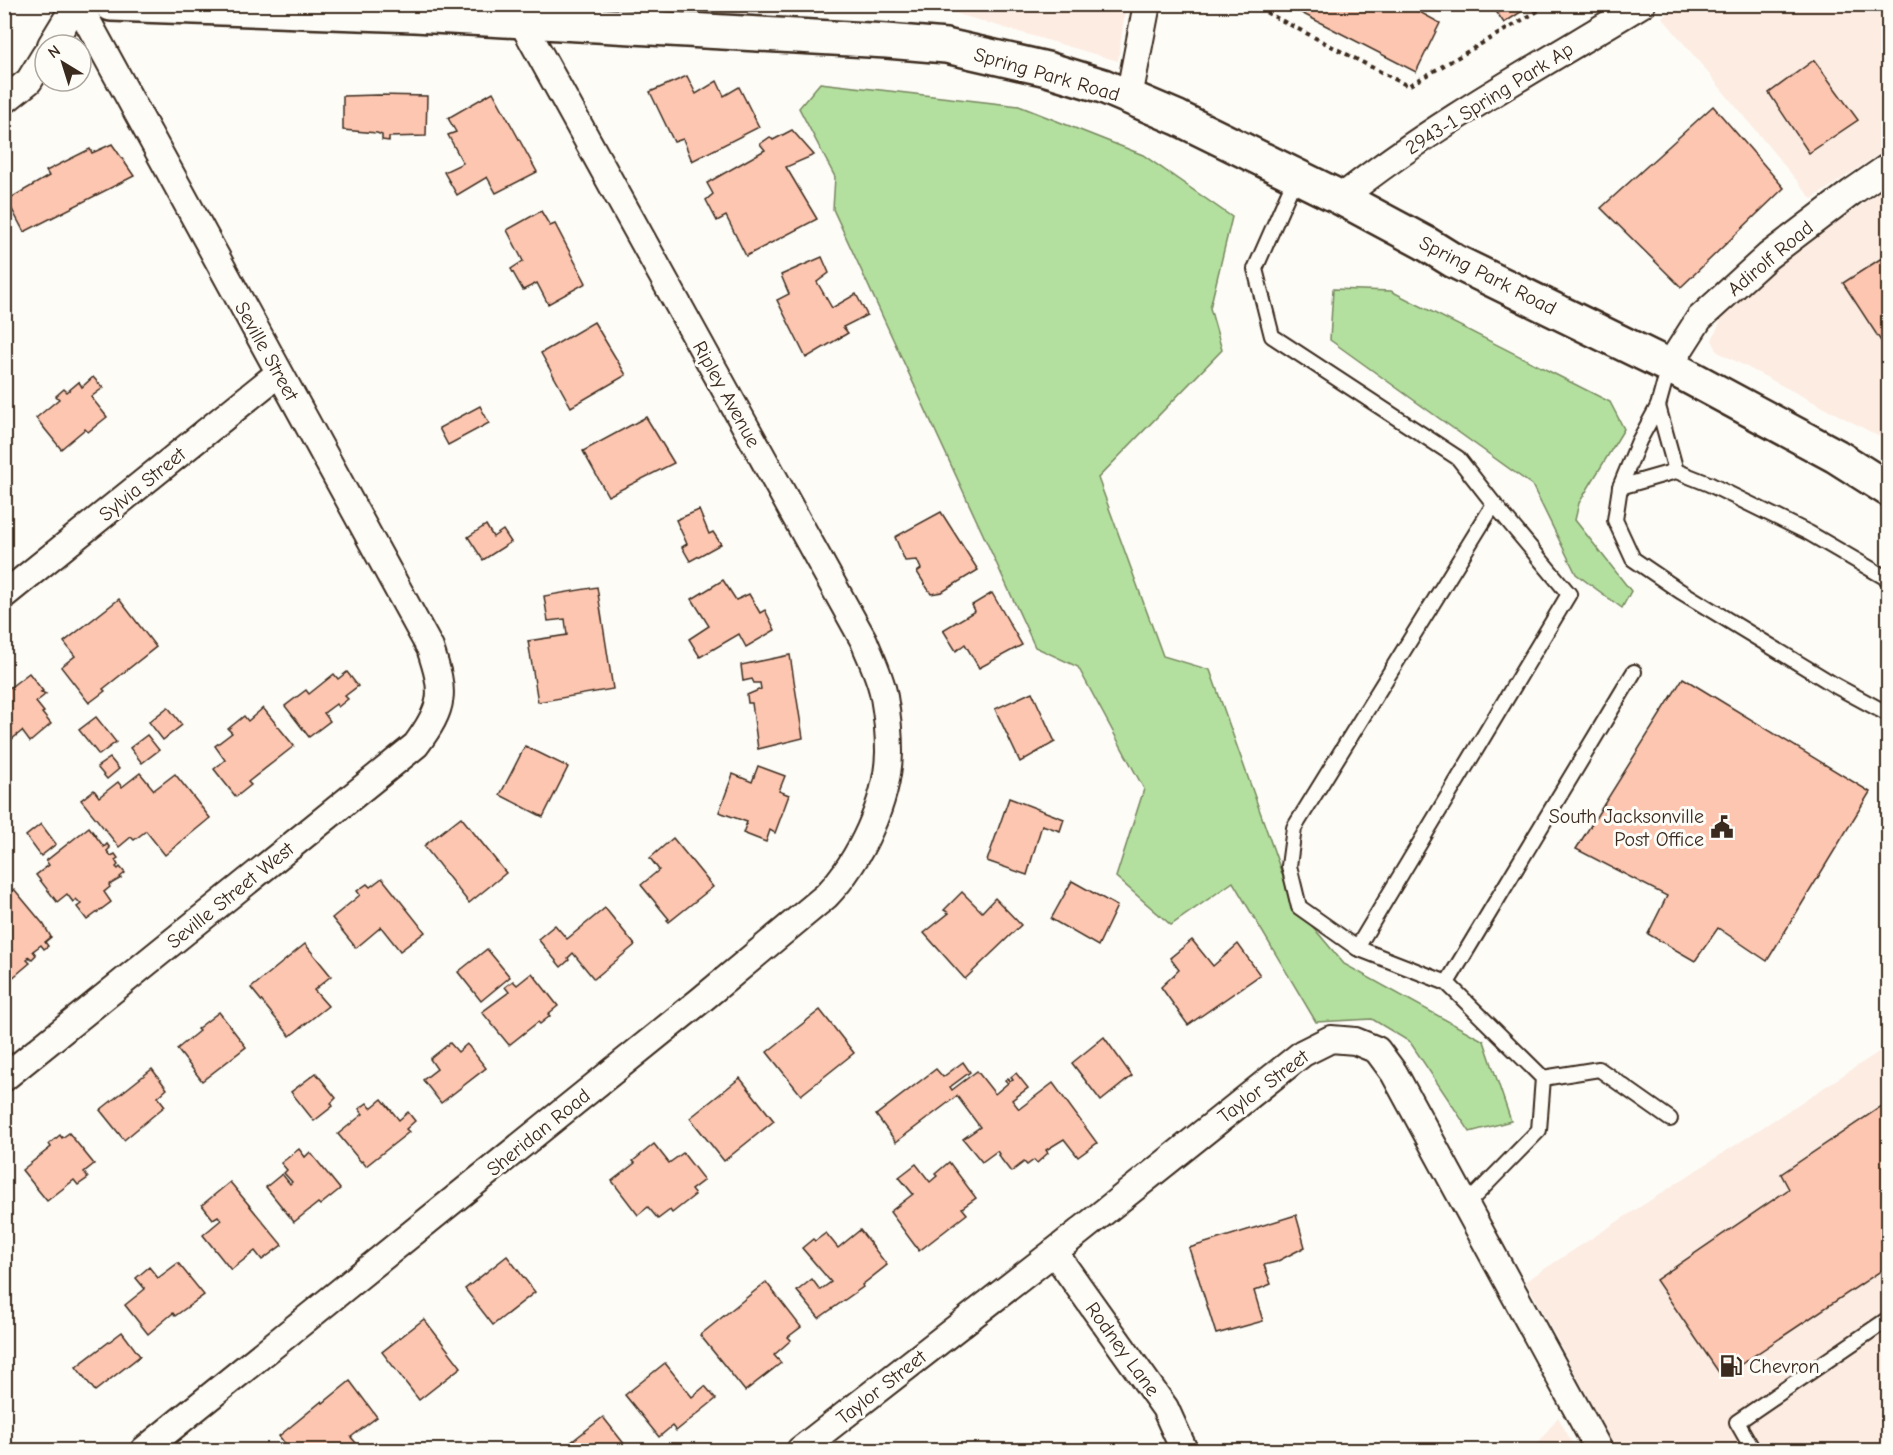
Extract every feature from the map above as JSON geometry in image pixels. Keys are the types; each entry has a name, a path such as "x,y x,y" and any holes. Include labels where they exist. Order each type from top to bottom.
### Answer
{"main road":[{"name":"Spring Park Road","path":"111,4 412,10 522,22 737,31 946,46 1047,69 1129,96 1341,198 1454,261 1669,366 1836,456 1888,489"}],"street":[{"path":"59,33 77,4"},
{"name":"Seville Street","path":"77,4 430,648 439,674 441,702"},
{"path":"1129,96 1147,4"},
{"name":"2943-1 Spring Park Ap","path":"1341,198 1428,135 1642,4"},
{"name":"Ripley Avenue","path":"522,22 864,641 884,695 889,751 886,779"},
{"path":"4,101 29,81 33,74"},
{"name":"Adirolf Road","path":"1669,366 1699,319 1759,264 1842,199 1888,167"},
{"name":"Sylvia Street","path":"4,595 279,373"},
{"name":"Seville Street West","path":"4,1078 416,745 431,724 441,702"},
{"name":"Sheridan Road","path":"144,1450 701,1000 826,896 840,881 867,838 886,779"},
{"name":"Taylor Street","path":"800,1450 1303,1053 1331,1040 1355,1041 1377,1050 1394,1073 1599,1450"},
{"name":"Rodney Lane","path":"1053,1252 1165,1408 1184,1450"}],"lane":[{"path":"1296,176 1255,269 1272,336 1458,458 1569,594 1357,948"},
{"path":"1669,366 1658,406 1639,441 1620,487 1615,520 1633,559 1836,686 1888,714"},
{"path":"1658,406 1676,471"},
{"path":"1620,487 1676,471 1709,484 1809,533 1888,579"},
{"path":"1466,1204 1539,1130 1543,1078 1447,983 1357,948 1299,907 1289,866 1294,828 1494,504"},
{"path":"1447,983 1634,672"},
{"path":"1543,1078 1599,1069 1670,1119"},
{"path":"1752,1450 1737,1422 1888,1319"}],"path":[{"path":"1250,4 1408,86 1550,4"}],"shaded area":[{"path":"927,5 1126,5 1118,61"},
{"path":"1682,5 1888,5 1888,148 1812,199 1662,17"},
{"path":"1888,185 1888,441 1718,352 1712,340 1723,316 1765,276"},
{"path":"1888,1046 1888,1448 1885,1450 1616,1450 1526,1281"},
{"path":"1558,1417 1576,1450 1533,1450"}],"green space":[{"path":"820,83 1019,106 1143,155 1232,217 1210,308 1222,350 1098,478 1163,656 1210,670 1292,902 1344,964 1484,1041 1511,1121 1470,1132 1410,1042 1372,1019 1316,1022 1233,882 1171,925 1116,877 1144,789 1078,667 1035,647 833,209 835,177 799,108"},
{"path":"1333,289 1391,291 1610,402 1624,429 1579,503 1575,520 1631,591 1622,608 1576,574 1532,485 1330,340"}],"building":[{"path":"1284,4 1405,4 1440,23 1416,72"},
{"path":"1491,4 1533,4 1504,23"},
{"path":"1814,60 1858,120 1809,153 1769,93"},
{"path":"687,76 696,94 717,81 724,96 739,87 759,127 692,161 683,139 674,142 650,92"},
{"path":"493,92 537,172 496,193 487,177 457,195 444,172 463,163 448,135 456,132 448,118"},
{"path":"343,96 427,96 426,136 389,137 389,141 382,140 382,135 377,133 343,130"},
{"path":"1713,106 1784,188 1681,287 1601,208"},
{"path":"792,130 814,155 786,167 817,219 746,256 726,216 717,221 706,200 713,194 707,183 765,150 760,144 770,137 773,140"},
{"path":"112,144 134,176 24,232 7,200 49,176 46,171 90,149 92,153"},
{"path":"541,211 550,226 555,224 586,283 548,304 537,283 523,290 511,269 523,261 507,230"},
{"path":"1888,254 1888,352 1843,283"},
{"path":"822,257 829,273 817,282 832,308 856,294 867,315 843,327 848,333 806,358 777,300 789,294 781,275"},
{"path":"594,322 626,375 571,407 541,353"},
{"path":"93,377 103,388 91,397 107,417 88,432 85,429 61,449 36,418 59,399 56,396 64,389 67,392 79,382 82,387"},
{"path":"480,406 489,423 448,445 439,428"},
{"path":"646,417 674,463 608,496 583,451"},
{"path":"699,510 709,534 713,532 721,544 690,561 682,547 687,544 676,520"},
{"path":"941,512 978,570 942,592 931,594 917,572 921,569 917,560 905,561 895,537"},
{"path":"486,525 493,537 503,530 511,542 483,560 468,537"},
{"path":"723,580 736,600 749,594 760,613 765,610 775,630 746,647 739,634 700,657 689,639 709,626 692,599"},
{"path":"597,587 613,689 538,702 528,641 567,635 565,619 548,621 544,596"},
{"path":"992,593 1022,645 979,668 965,644 956,651 943,630 975,611 972,605"},
{"path":"119,599 156,647 89,703 61,667 75,656 64,642"},
{"path":"790,655 803,738 758,749 752,703 748,703 747,695 761,689 760,683 754,683 752,679 743,681 741,665"},
{"path":"347,672 358,686 345,696 348,699 338,707 336,704 324,713 330,721 309,737 285,706 306,690 309,694 334,674 338,679"},
{"path":"29,673 43,691 41,692 46,694 36,702 51,724 30,742 22,731 6,744 4,692"},
{"path":"1683,678 1870,792 1767,961 1718,928 1695,961 1648,934 1667,896 1576,849"},
{"path":"1032,692 1055,742 1020,762 995,709"},
{"path":"168,707 182,725 163,740 149,722"},
{"path":"263,708 294,746 248,782 251,785 236,797 214,769 225,760 215,746 232,733 228,729 244,716 248,721"},
{"path":"96,717 116,742 99,755 79,730"},
{"path":"147,735 159,750 142,763 130,748"},
{"path":"525,746 568,767 543,817 500,795"},
{"path":"110,758 119,769 107,779 97,767"},
{"path":"758,766 785,776 779,791 789,795 775,833 770,830 766,842 743,833 747,822 719,812 733,774 752,782"},
{"path":"140,773 154,790 175,774 210,818 165,855 146,831 134,840 131,837 119,847 81,800 94,790 99,797 118,782 122,787"},
{"path":"1009,798 1064,819 1060,831 1042,825 1027,875 987,861"},
{"path":"461,817 506,873 469,903 424,846"},
{"path":"41,824 56,844 41,856 26,836"},
{"path":"89,827 104,847 107,844 110,848 107,851 111,856 115,854 118,858 115,860 118,865 116,867 118,869 120,867 125,873 109,885 110,887 104,892 111,902 87,920 77,907 81,904 76,899 73,902 67,894 57,902 36,875 49,865 46,861"},
{"path":"673,838 713,887 669,922 667,920 669,919 641,885 659,870 650,858"},
{"path":"382,878 425,932 400,951 381,927 356,948 332,918 360,895 357,891 367,884 370,887"},
{"path":"1072,881 1117,906 1098,946 1051,919"},
{"path":"14,889 51,937 45,942 48,946 44,949 41,945 33,951 36,955 32,959 28,956 27,960 30,963 4,985 4,897"},
{"path":"962,892 982,912 995,898 1021,925 965,979 924,933 949,913 944,910"},
{"path":"605,908 635,945 594,979 573,953 561,967 538,939 555,925 567,939"},
{"path":"1192,940 1213,966 1238,944 1260,975 1188,1025 1161,987 1179,970 1170,958"},
{"path":"305,944 331,976 314,990 328,1006 290,1036 251,988"},
{"path":"487,949 510,977 481,1001 458,972"},
{"path":"532,973 558,1006 540,1024 538,1022 509,1045 482,1012 509,992 505,987 513,981 517,985"},
{"path":"820,1010 854,1053 801,1095 767,1052"},
{"path":"219,1012 246,1047 202,1081 177,1049"},
{"path":"1104,1037 1132,1076 1101,1101 1072,1063"},
{"path":"450,1043 458,1052 467,1044 486,1068 441,1103 423,1080 437,1069 430,1059"},
{"path":"963,1062 970,1072 950,1087 952,1090 977,1071 995,1094 1008,1083 1005,1080 1008,1078 1010,1081 1013,1080 1011,1077 1016,1073 1028,1088 1012,1100 1019,1109 1053,1083 1097,1143 1078,1157 1064,1139 1046,1150 1048,1153 1037,1163 1034,1160 1027,1165 1024,1162 1011,1172 997,1151 982,1162 963,1139 980,1127 957,1096 896,1142 876,1115 936,1069 943,1077"},
{"path":"152,1069 167,1089 158,1097 165,1106 124,1140 100,1110"},
{"path":"316,1073 336,1098 331,1103 333,1106 314,1121 291,1092"},
{"path":"740,1078 774,1121 724,1161 690,1118"},
{"path":"382,1099 399,1120 408,1112 415,1121 406,1129 409,1132 366,1166 338,1134 363,1114 359,1109 367,1103 371,1108"},
{"path":"1888,1102 1888,1266 1722,1377 1656,1280 1789,1189 1781,1174"},
{"path":"69,1133 94,1164 84,1172 88,1178 78,1185 74,1180 47,1201 22,1170 51,1147 49,1144 60,1135 62,1138"},
{"path":"654,1144 669,1163 683,1153 704,1180 691,1190 695,1195 672,1213 670,1210 658,1219 648,1207 638,1215 612,1181"},
{"path":"299,1149 305,1157 310,1152 340,1189 294,1222 266,1187 282,1174 290,1184 292,1182 284,1173 287,1170 281,1163"},
{"path":"949,1162 976,1198 962,1208 967,1214 919,1251 890,1212 913,1194 899,1177 916,1164 930,1182 937,1176 935,1174"},
{"path":"230,1182 282,1245 262,1260 255,1251 231,1270 203,1235 221,1220 218,1216 213,1219 202,1205"},
{"path":"1296,1215 1305,1247 1276,1262 1264,1265 1271,1284 1254,1291 1263,1321 1216,1334 1189,1248"},
{"path":"860,1230 887,1265 862,1285 863,1287 819,1318 797,1291 812,1279 820,1290 831,1282 802,1248 813,1239 815,1241 826,1233 838,1248"},
{"path":"507,1256 535,1292 493,1325 465,1289"},
{"path":"178,1263 204,1295 175,1316 173,1313 148,1334 125,1305 145,1289 136,1278 149,1267 158,1278"},
{"path":"766,1282 801,1327 788,1337 791,1340 774,1355 781,1363 745,1391 700,1335"},
{"path":"424,1319 461,1367 419,1400 382,1352"},
{"path":"122,1332 140,1356 95,1391 76,1367"},
{"path":"665,1363 692,1397 705,1386 716,1399 676,1431 672,1426 659,1437 625,1395"},
{"path":"350,1381 377,1417 351,1437 362,1450 290,1450 279,1436"},
{"path":"603,1417 629,1450 561,1450"}],"place":[{"name":"South Jacksonville Post Office","path":"1722,827"},
{"name":"Chevron","path":"1731,1366"}]}
